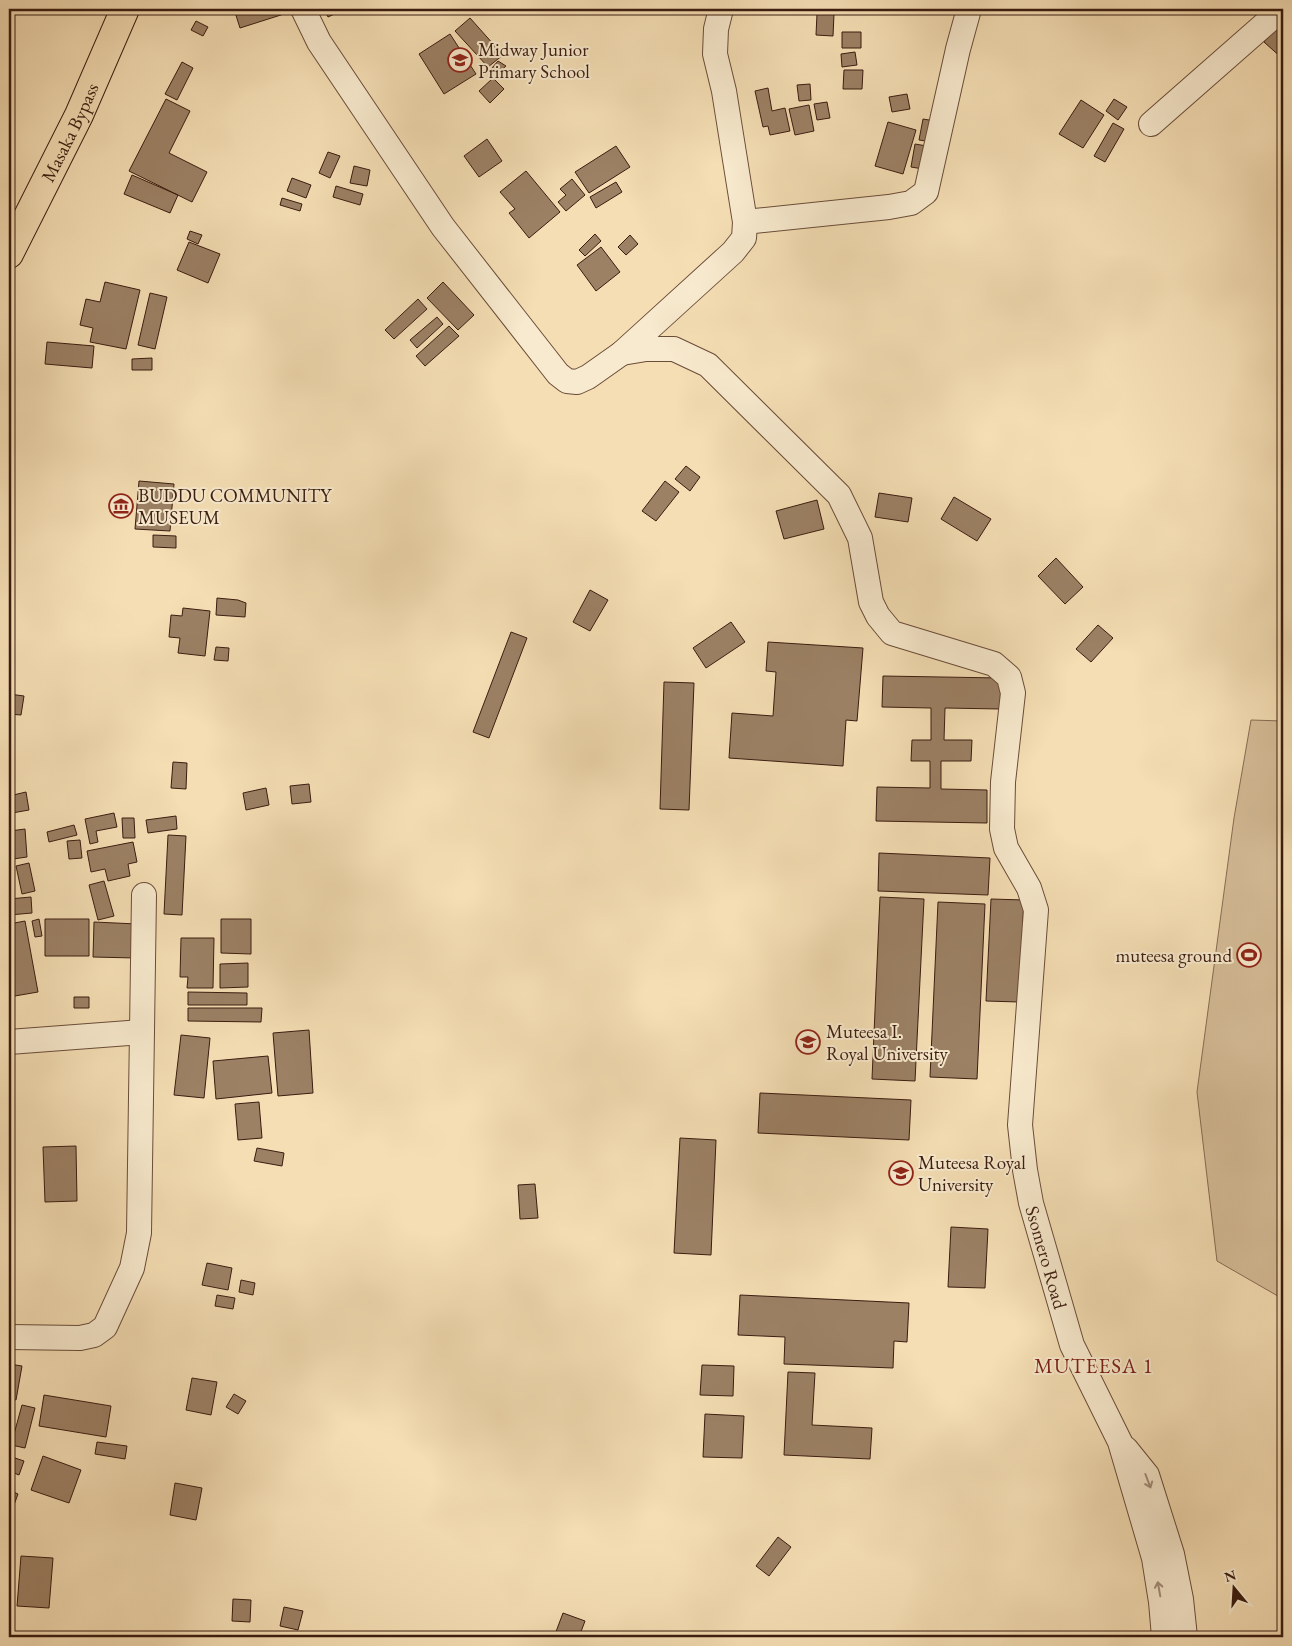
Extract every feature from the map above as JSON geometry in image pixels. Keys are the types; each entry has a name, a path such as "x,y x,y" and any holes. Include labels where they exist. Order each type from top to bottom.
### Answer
{"highway":[{"name":"Masaka Bypass","path":"9,254 79,115 125,9"}],"street":[{"path":"303,9 319,42 443,227 558,374 567,381 577,382 588,377 622,353 733,252 744,238 745,222 724,91 715,54 716,29 721,9"},
{"path":"745,222 889,207 911,203 926,192 969,9"},
{"path":"1151,124 1282,9"},
{"name":"Ssomero Road","path":"622,353 646,349 674,349 708,365 839,494 860,538 871,602 878,616 892,633 994,664 1009,677 1014,694 1003,782 1002,829 1006,848 1029,888 1036,910 1020,1125 1025,1170 1031,1203 1072,1345 1120,1442 1154,1558 1162,1602 1164,1637"},
{"path":"9,1337 80,1338 94,1335 105,1327 132,1268 139,1233 144,895"},
{"path":"9,1042 142,1032"},
{"name":"Ssomero Road","path":"1120,1442 1147,1475 1172,1554 1181,1599 1185,1637"}],"shaded area":[{"name":"muteesa ground","path":"1251,720 1283,721 1283,1299 1217,1261 1197,1092 1234,818"}],"building":[{"path":"234,9 282,9 284,14 240,28"},
{"path":"324,9 345,9 328,17"},
{"path":"817,14 834,14 833,36 816,35"},
{"path":"470,18 503,55 488,67 455,31"},
{"path":"1283,20 1283,59 1264,42"},
{"path":"196,21 208,27 203,36 191,30"},
{"path":"842,32 861,32 861,48 842,48"},
{"path":"450,34 476,74 444,94 419,54"},
{"path":"855,52 857,65 842,67 841,54"},
{"path":"498,61 506,66 497,74 492,68"},
{"path":"182,62 193,68 177,100 165,94"},
{"path":"844,70 863,70 862,89 843,89"},
{"path":"493,78 504,89 490,103 479,91"},
{"path":"810,84 811,100 799,101 797,85"},
{"path":"768,88 772,111 785,108 790,131 770,135 768,126 763,127 755,91"},
{"path":"907,94 910,109 892,112 889,97"},
{"path":"166,99 190,111 169,153 207,172 192,202 129,171"},
{"path":"1114,99 1127,107 1118,120 1106,111"},
{"path":"1081,100 1104,115 1083,148 1059,134"},
{"path":"827,102 830,118 817,120 814,104"},
{"path":"809,105 814,131 795,135 789,109"},
{"path":"923,119 935,121 932,142 919,140"},
{"path":"888,122 916,130 903,174 875,166"},
{"path":"1113,123 1124,129 1105,162 1094,156"},
{"path":"487,139 502,161 479,177 464,156"},
{"path":"915,144 927,146 923,169 911,167"},
{"path":"616,146 630,167 589,193 575,172"},
{"path":"328,152 340,156 330,178 319,173"},
{"path":"354,166 370,170 367,186 350,183"},
{"path":"526,171 560,212 529,238 509,213 515,209 500,192"},
{"path":"132,175 178,195 170,213 124,194"},
{"path":"292,178 311,185 306,198 287,191"},
{"path":"572,179 585,195 566,211 558,202 566,195 560,189"},
{"path":"616,182 622,192 596,208 590,197"},
{"path":"336,186 363,194 360,205 333,197"},
{"path":"282,198 302,204 300,211 280,205"},
{"path":"190,231 202,235 198,244 187,239"},
{"path":"595,234 601,241 585,256 579,250"},
{"path":"630,235 638,244 626,255 618,247"},
{"path":"189,242 220,254 208,283 177,270"},
{"path":"601,247 620,272 596,291 577,265"},
{"path":"105,282 140,290 126,349 90,342 93,328 80,325 86,299 100,302"},
{"path":"443,282 474,315 458,330 427,298"},
{"path":"150,293 167,297 155,349 138,345"},
{"path":"418,299 427,309 394,339 385,330"},
{"path":"437,317 443,324 417,348 410,340"},
{"path":"449,326 459,336 425,366 416,356"},
{"path":"47,342 94,346 92,368 45,364"},
{"path":"152,358 152,370 132,370 132,359"},
{"path":"686,466 700,477 690,491 675,479"},
{"path":"139,481 174,484 170,531 135,529"},
{"path":"665,481 679,492 656,521 642,511"},
{"path":"879,493 912,498 908,522 875,517"},
{"path":"954,497 991,519 977,541 941,519"},
{"path":"817,500 824,529 784,539 776,511"},
{"path":"153,535 176,536 176,548 153,547"},
{"path":"1056,558 1083,587 1065,604 1038,576"},
{"path":"590,590 608,600 590,631 573,622"},
{"path":"217,598 238,600 246,603 245,617 216,615"},
{"path":"183,608 210,611 205,656 178,653 180,638 169,637 171,615 182,616"},
{"path":"731,622 745,642 706,668 693,648"},
{"path":"1098,625 1113,638 1091,662 1076,649"},
{"path":"511,632 527,638 489,738 473,732"},
{"path":"768,642 863,648 857,721 846,720 843,766 729,758 732,713 773,716 776,672 766,671"},
{"path":"216,647 229,648 228,661 214,660"},
{"path":"883,676 1001,678 1000,709 945,708 944,740 972,740 971,761 941,761 941,789 987,790 987,823 876,821 877,787 930,788 930,761 911,761 912,740 931,740 931,708 882,707"},
{"path":"664,682 694,683 689,810 660,809"},
{"path":"9,694 24,696 21,715 9,714"},
{"path":"173,762 187,763 186,789 171,788"},
{"path":"309,784 311,802 292,804 290,786"},
{"path":"266,788 269,805 246,810 243,793"},
{"path":"26,792 29,810 12,813 9,796"},
{"path":"114,813 117,827 96,831 98,842 90,844 85,819"},
{"path":"176,816 177,829 148,833 146,820"},
{"path":"122,818 134,818 135,838 123,838"},
{"path":"74,825 77,835 49,842 47,832"},
{"path":"25,829 27,857 13,859 10,831"},
{"path":"168,835 186,836 182,915 164,914"},
{"path":"80,840 82,858 69,859 67,841"},
{"path":"133,842 137,862 128,864 130,876 108,881 105,869 91,872 87,851"},
{"path":"879,853 990,858 988,895 878,891"},
{"path":"29,863 35,891 22,894 16,866"},
{"path":"104,881 114,916 98,920 89,885"},
{"path":"31,897 32,913 9,915 9,899"},
{"path":"880,897 924,899 915,1081 872,1079"},
{"path":"991,899 1024,900 1019,1002 986,1001"},
{"path":"938,902 985,904 977,1079 930,1077"},
{"path":"39,919 42,936 35,937 32,921"},
{"path":"45,919 89,919 89,956 45,956"},
{"path":"221,919 251,919 251,954 221,953"},
{"path":"25,921 38,992 9,997 9,924"},
{"path":"94,922 137,924 135,958 93,957"},
{"path":"181,938 214,938 213,988 187,988 188,977 180,977"},
{"path":"248,963 248,987 220,988 220,964"},
{"path":"188,992 247,993 247,1005 188,1005"},
{"path":"74,997 89,997 89,1008 74,1008"},
{"path":"188,1008 262,1008 261,1022 188,1021"},
{"path":"309,1030 313,1093 278,1096 273,1033"},
{"path":"181,1035 210,1038 204,1098 174,1095"},
{"path":"268,1056 272,1093 216,1099 213,1061"},
{"path":"760,1093 911,1100 909,1140 758,1133"},
{"path":"259,1102 262,1138 238,1140 235,1104"},
{"path":"680,1138 716,1140 711,1255 674,1253"},
{"path":"76,1146 77,1201 45,1202 43,1147"},
{"path":"257,1148 284,1153 282,1166 254,1161"},
{"path":"535,1184 538,1218 520,1219 518,1185"},
{"path":"951,1227 988,1229 985,1288 948,1287"},
{"path":"207,1263 232,1268 228,1290 202,1285"},
{"path":"241,1280 255,1283 253,1295 239,1292"},
{"path":"217,1295 235,1298 233,1309 215,1306"},
{"path":"740,1295 909,1303 907,1342 894,1341 893,1368 784,1364 785,1337 738,1335"},
{"path":"9,1364 22,1366 16,1400 9,1398"},
{"path":"702,1365 734,1366 733,1396 700,1395"},
{"path":"788,1372 815,1373 812,1425 872,1428 870,1459 784,1455"},
{"path":"192,1378 217,1382 211,1415 186,1410"},
{"path":"234,1394 246,1401 238,1414 226,1407"},
{"path":"44,1395 111,1406 106,1437 39,1426"},
{"path":"22,1405 35,1408 25,1448 11,1445"},
{"path":"705,1414 744,1416 742,1458 703,1457"},
{"path":"97,1442 127,1446 125,1459 95,1454"},
{"path":"9,1456 24,1461 19,1475 9,1471"},
{"path":"43,1456 81,1470 69,1503 31,1490"},
{"path":"175,1483 202,1488 196,1520 170,1515"},
{"path":"9,1490 18,1494 11,1513 9,1512"},
{"path":"778,1537 791,1547 769,1576 756,1566"},
{"path":"21,1556 53,1558 49,1608 17,1606"},
{"path":"233,1599 251,1600 250,1622 232,1621"},
{"path":"284,1607 303,1611 298,1630 280,1626"},
{"path":"563,1613 585,1621 579,1637 554,1637"}],"place":[{"name":"Midway Junior Primary School","path":"460,60"},
{"name":"BUDDU COMMUNITY MUSEUM","path":"121,506"},
{"name":"muteesa ground","path":"1249,955"},
{"name":"Muteesa I. Royal University","path":"808,1042"},
{"name":"Muteesa Royal University","path":"901,1173"}],"district":[{"name":"MUTEESA 1","path":"1094,1365"}]}
